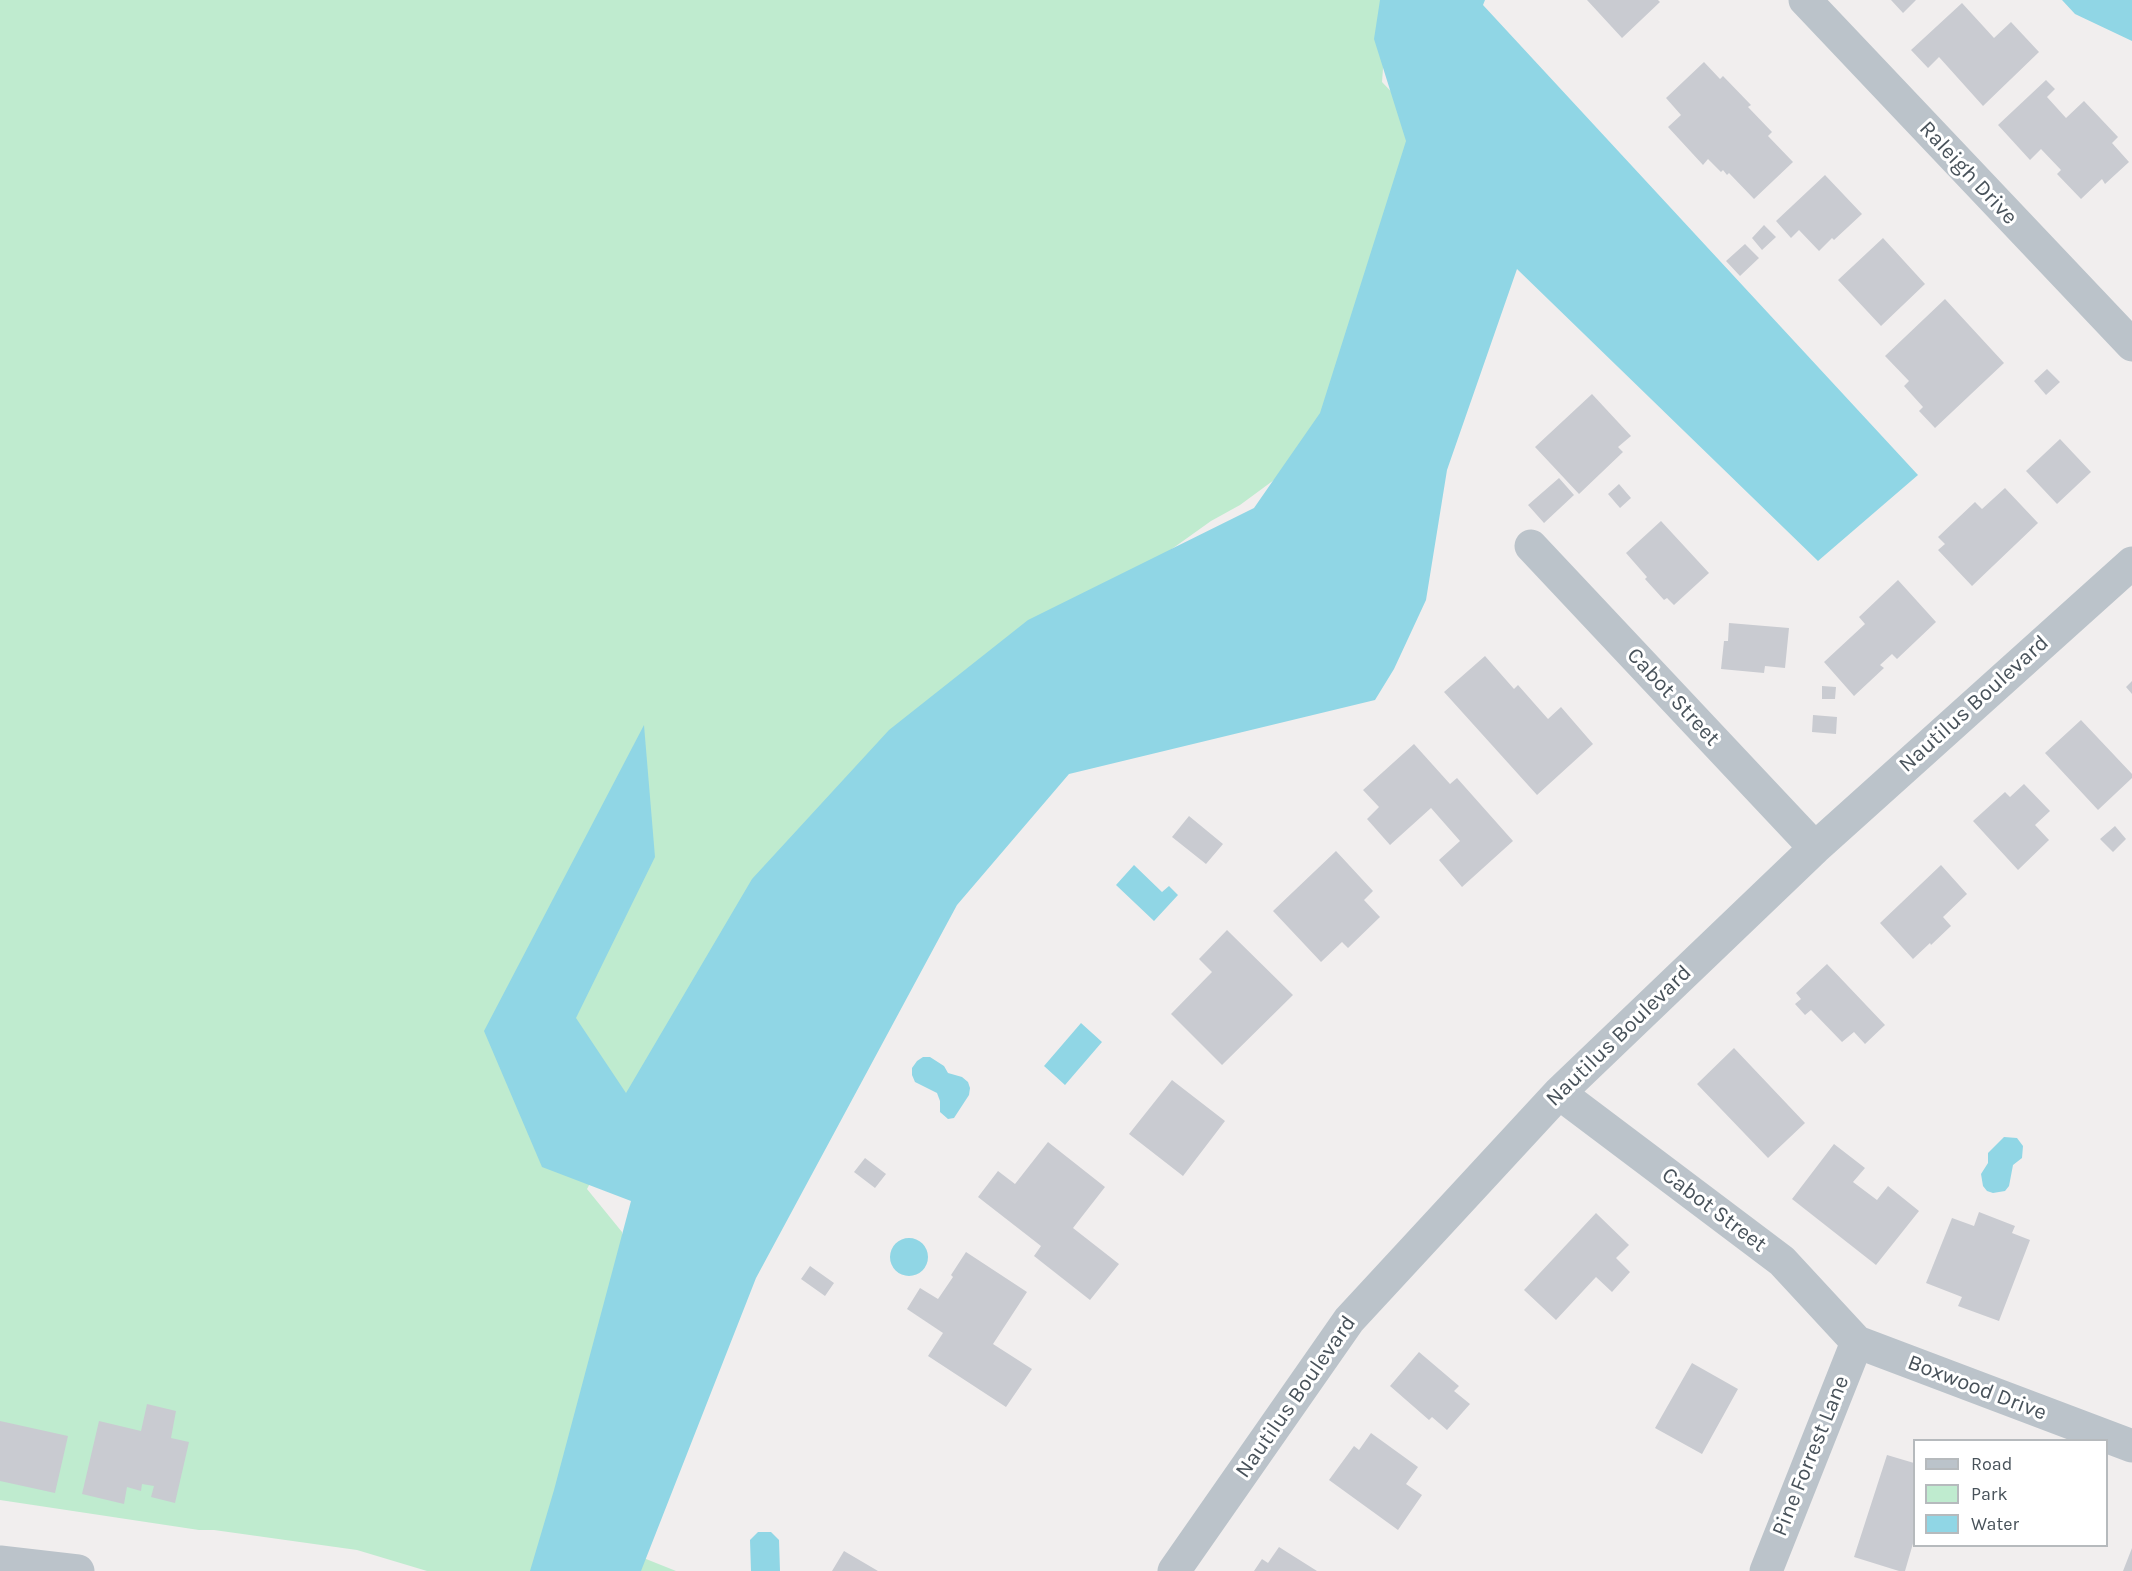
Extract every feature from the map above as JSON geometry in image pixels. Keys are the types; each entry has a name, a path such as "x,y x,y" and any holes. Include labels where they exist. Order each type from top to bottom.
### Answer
{"street":[{"name":"Raleigh Drive","path":"1805,0 2132,345"},
{"name":"Cabot Street","path":"1531,546 1815,848"},
{"name":"Nautilus Boulevard","path":"1174,1571 1349,1320 1559,1093 1815,848 2132,563"},
{"name":"Cabot Street","path":"1559,1093 1782,1261 1857,1342"},
{"name":"Boxwood Drive","path":"1857,1342 2132,1446"},
{"name":"Pine Forrest Lane","path":"1766,1571 1857,1342"},
{"path":"0,1562 78,1571"}],"green space":[{"path":"0,0 1391,0 1387,15 1382,82 1404,105 1410,136 1327,441 1240,505 1211,521 1169,551 623,1120 587,1189 622,1232 622,1244 586,1535 676,1571 427,1571 357,1550 214,1530 199,1530 0,1500"}],"water":[{"path":"1380,0 1485,0 1483,5 1918,475 1818,561 1517,269 1447,470 1426,600 1394,669 1375,700 1069,774 957,905 756,1278 641,1571 530,1571 554,1490 631,1201 542,1167 484,1031 644,725 655,857 576,1018 626,1093 752,879 889,730 1028,620 1254,508 1320,413 1406,141 1374,39"},
{"path":"2062,0 2132,0 2132,41 2075,14"},
{"path":"1134,865 1162,892 1169,886 1178,895 1154,921 1116,885"},
{"path":"1081,1023 1102,1042 1065,1085 1044,1066"},
{"path":"923,1057 930,1057 944,1066 948,1073 962,1077 968,1082 969,1095 954,1118 948,1119 940,1112 937,1093 915,1082 912,1068"},
{"path":"2004,1137 2017,1138 2023,1146 2022,1158 2013,1165 2009,1186 2005,1191 1993,1193 1987,1191 1983,1186 1981,1174 1988,1163 1988,1153"},
{"path":"909,1238 923,1243 928,1257 923,1271 909,1276 895,1271 890,1257 895,1243"},
{"path":"758,1532 771,1532 779,1540 780,1571 751,1571 750,1540"}],"building":[{"path":"1587,0 1658,0 1660,2 1622,38"},
{"path":"1891,0 1916,0 1903,13"},
{"path":"1962,3 1994,38 2011,22 2039,52 1983,106 1939,57 1928,68 1911,50"},
{"path":"1704,62 1720,79 1723,76 1751,105 1748,107 1772,132 1768,136 1793,162 1754,199 1729,173 1727,175 1723,170 1721,172 1708,159 1703,165 1668,127 1681,115 1666,98"},
{"path":"2046,80 2055,89 2047,97 2066,118 2084,101 2118,137 2112,143 2129,162 2105,184 2102,179 2081,199 2057,174 2061,170 2041,149 2030,160 1998,125"},
{"path":"1825,175 1862,214 1819,251 1799,230 1791,238 1776,221"},
{"path":"1764,225 1776,237 1762,250 1752,238"},
{"path":"1883,238 1925,284 1881,326 1838,280"},
{"path":"1745,244 1759,258 1740,276 1726,261"},
{"path":"1945,299 2004,363 1935,428 1919,411 1923,407 1904,386 1909,381 1885,356"},
{"path":"2047,369 2060,382 2046,395 2034,381"},
{"path":"1592,394 1631,436 1618,447 1623,452 1579,494 1535,447"},
{"path":"2060,439 2091,472 2057,504 2026,471"},
{"path":"1559,478 1574,495 1544,523 1528,505"},
{"path":"1619,484 1631,498 1620,508 1608,494"},
{"path":"2005,488 2038,523 1972,586 1938,550 1945,544 1938,537 1975,502 1982,509"},
{"path":"1661,521 1709,573 1674,605 1667,598 1664,600 1626,553"},
{"path":"1898,580 1936,622 1897,659 1892,654 1880,665 1884,668 1854,696 1824,662 1865,624 1859,617"},
{"path":"1729,623 1789,628 1785,668 1765,666 1764,673 1721,669 1724,641 1728,641"},
{"path":"1485,656 1514,689 1518,685 1548,719 1561,707 1593,744 1537,795 1444,692"},
{"path":"2132,681 2132,694 2126,687"},
{"path":"1822,686 1836,687 1835,699 1822,699"},
{"path":"1813,715 1837,717 1836,734 1812,732"},
{"path":"2081,720 2132,774 2132,778 2098,810 2045,753"},
{"path":"1414,744 1450,784 1457,778 1513,841 1462,887 1439,860 1460,841 1431,808 1390,845 1367,819 1379,807 1363,790"},
{"path":"2024,784 2050,811 2035,825 2049,840 2018,870 1973,821 2005,792 2010,797"},
{"path":"1189,816 1223,844 1206,864 1172,837"},
{"path":"2115,826 2126,839 2113,852 2100,839"},
{"path":"1336,851 1373,891 1364,900 1380,917 1348,948 1342,942 1321,962 1273,911"},
{"path":"1941,865 1967,894 1943,917 1951,926 1913,959 1880,923"},
{"path":"1227,930 1293,995 1222,1065 1171,1014 1212,972 1199,959"},
{"path":"1827,964 1885,1025 1865,1044 1854,1032 1842,1042 1811,1010 1805,1015 1795,1004 1801,999 1796,993"},
{"path":"1734,1048 1805,1123 1768,1158 1697,1084"},
{"path":"1172,1080 1225,1121 1183,1176 1129,1134"},
{"path":"1048,1142 1105,1187 1073,1228 1119,1264 1090,1300 1034,1256 1041,1246 978,1197 998,1171 1015,1184"},
{"path":"1834,1144 1865,1168 1853,1182 1877,1200 1888,1186 1919,1211 1876,1265 1792,1199"},
{"path":"865,1158 886,1174 875,1188 854,1172"},
{"path":"1979,1212 2015,1226 2012,1233 2030,1240 1999,1321 1958,1306 1962,1297 1926,1283 1952,1218 1974,1226"},
{"path":"1596,1213 1629,1245 1616,1258 1630,1272 1612,1292 1596,1277 1556,1320 1524,1290"},
{"path":"966,1252 1027,1292 993,1344 1032,1369 1006,1407 928,1356 943,1333 907,1309 920,1288 938,1299"},
{"path":"810,1266 834,1283 825,1296 801,1279"},
{"path":"1419,1352 1459,1386 1454,1391 1470,1404 1447,1430 1432,1417 1429,1420 1390,1386"},
{"path":"1692,1363 1738,1389 1702,1454 1655,1428"},
{"path":"147,1404 176,1411 171,1438 189,1442 175,1503 151,1497 154,1486 142,1484 141,1491 127,1487 124,1504 82,1494 99,1421 141,1431"},
{"path":"0,1421 68,1436 55,1493 0,1481"},
{"path":"1371,1433 1418,1467 1406,1484 1422,1495 1398,1530 1329,1480 1354,1446 1359,1450"},
{"path":"1887,1455 1913,1463 1913,1543 1905,1571 1854,1557"},
{"path":"1279,1547 1317,1571 1254,1571 1262,1559 1268,1563"},
{"path":"2132,1548 2132,1571 2123,1571"},
{"path":"844,1551 878,1571 832,1571"}]}
